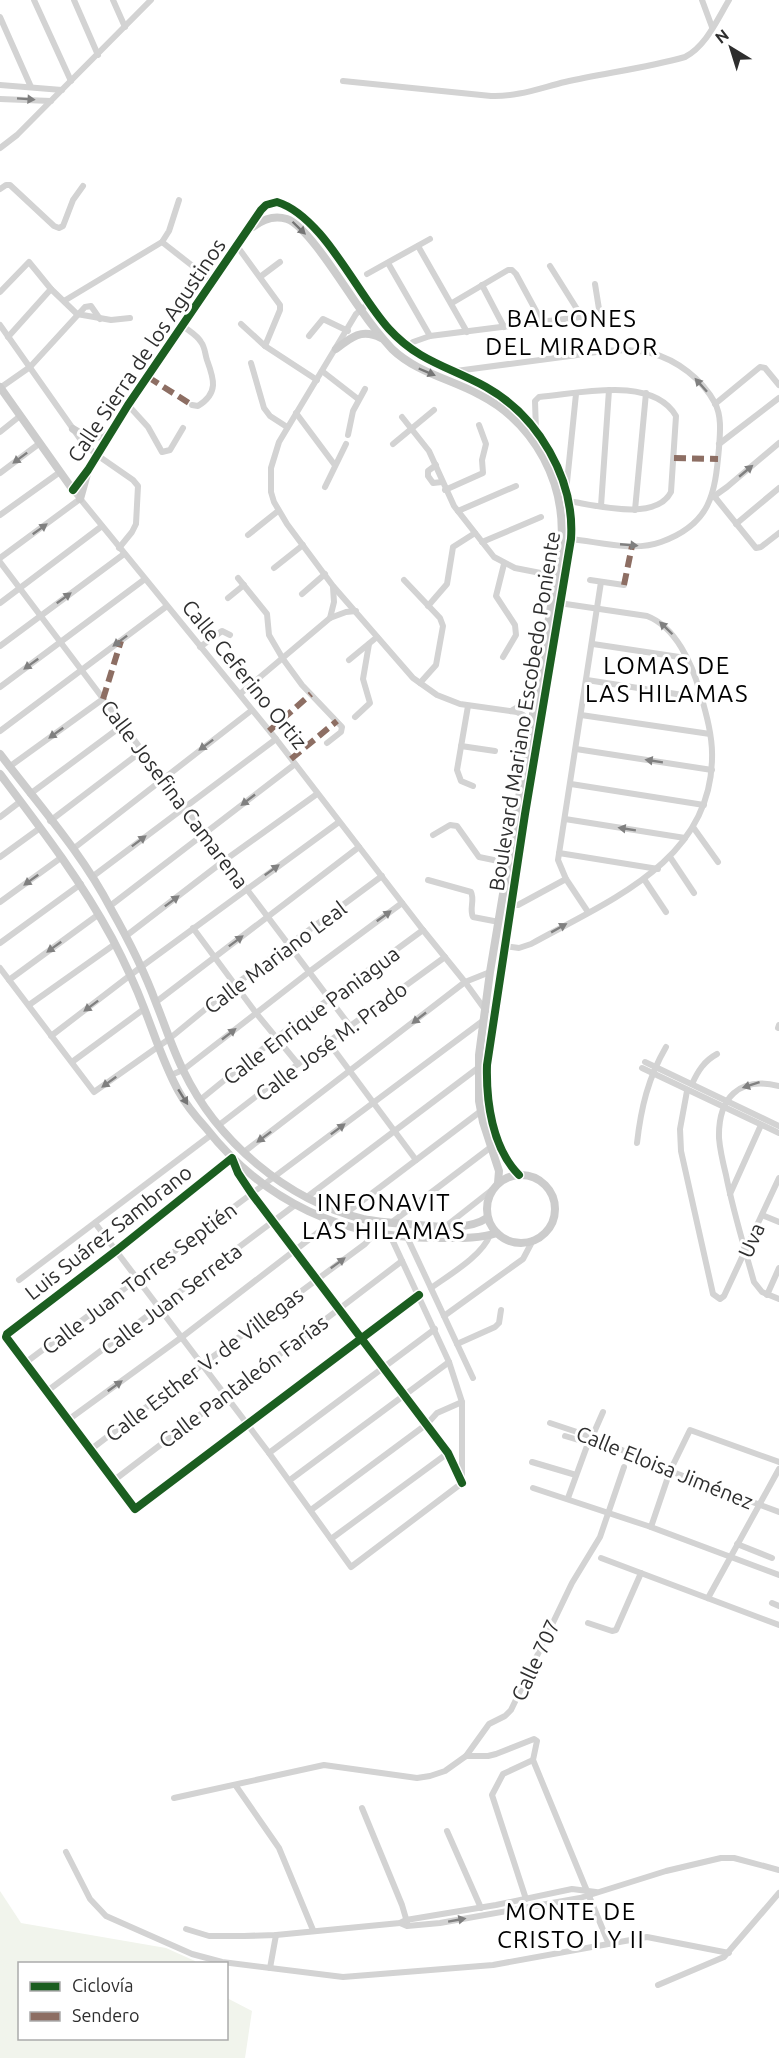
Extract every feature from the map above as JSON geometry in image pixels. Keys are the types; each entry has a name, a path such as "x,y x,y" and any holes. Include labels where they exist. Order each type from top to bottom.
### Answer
{"street":[{"path":"34,0 71,81"},
{"path":"74,0 98,55"},
{"path":"113,0 125,27"},
{"path":"0,148 10,142 151,0"},
{"path":"702,0 712,27"},
{"path":"343,81 506,97 685,57 698,48 729,0"},
{"path":"0,17 31,87"},
{"path":"0,85 62,90"},
{"path":"0,99 51,101"},
{"path":"3,187 16,190 54,226 59,228 63,226 73,200 82,186"},
{"path":"64,301 162,242 169,231 178,200"},
{"path":"277,202 283,204 276,217 264,219 248,230 266,205 277,202"},
{"name":"Boulevard Mariano Escobedo Poniente","path":"283,204 308,220 389,329 407,347 430,362 498,394 519,412 536,432 554,460 567,497 571,520 571,539 532,724 511,905 488,1053 486,1080 495,1132 505,1157 519,1175"},
{"name":"Boulevard Mariano Escobedo Poniente","path":"276,217 288,219 299,227 334,271 360,310 384,340 401,356 421,370 480,394 521,426 544,459 558,496 562,526 556,576 556,603 521,813 508,863 490,972 478,1068 481,1111 499,1171 496,1186"},
{"name":"Calle Sierra de los Agustinos","path":"73,490 128,405 248,230"},
{"path":"367,274 430,239"},
{"path":"162,242 213,282"},
{"path":"237,246 275,298 280,310 265,346"},
{"path":"418,246 467,332"},
{"path":"0,292 28,262 77,315 111,320 130,318"},
{"path":"260,277 280,262"},
{"path":"388,263 430,336"},
{"path":"550,266 582,317"},
{"path":"452,303 508,270 512,270 542,322"},
{"path":"407,347 413,342 430,336 599,313 595,284"},
{"path":"482,285 504,327"},
{"path":"8,337 51,289"},
{"path":"369,303 360,310 279,442 271,468 271,492 278,511 333,586 405,670 420,683 445,699 468,706 511,711 523,715 532,724"},
{"path":"0,387 30,367 87,305 91,306 100,319"},
{"path":"309,336 323,319 348,330"},
{"path":"241,324 265,346 317,380"},
{"path":"0,325 83,443 138,486 136,524 119,548"},
{"name":"Calle Sierra de los Agustinos","path":"183,326 202,344 214,379 213,388 204,401 198,406 192,405"},
{"path":"336,349 351,337 362,333 374,334 384,340"},
{"path":"453,372 600,352 641,351 663,357 683,368 707,392 715,404 720,422 715,484 708,507 690,525 661,542 640,546 571,539"},
{"path":"252,363 264,408 270,416 287,427"},
{"path":"715,404 760,367 765,368 779,386"},
{"path":"322,371 358,399"},
{"name":"Calle Ceferino Ortiz","path":"0,387 80,500 276,739 465,982 485,1015"},
{"path":"348,435 353,411 365,389"},
{"path":"536,432 536,398 609,390 626,389 646,393 666,404 676,416 671,492 668,496 653,506 635,510 601,506 567,497 576,394"},
{"path":"601,506 609,390"},
{"path":"635,510 646,393"},
{"path":"719,444 779,398"},
{"path":"128,405 148,427 162,452 167,452 172,447 183,428"},
{"path":"393,444 434,410"},
{"path":"296,413 334,464"},
{"path":"0,432 20,416"},
{"path":"402,417 429,451 458,511 494,557 515,568 556,576"},
{"path":"446,490 483,472 482,460 486,444 479,425"},
{"path":"73,429 88,437 111,432"},
{"path":"0,473 39,443"},
{"path":"713,496 779,443"},
{"path":"325,487 334,464 346,444"},
{"path":"436,465 428,471 428,476 433,483 442,482"},
{"path":"0,560 80,500 88,470"},
{"path":"0,515 60,472"},
{"path":"458,511 516,486"},
{"path":"736,524 779,488"},
{"path":"713,496 756,548 779,533"},
{"path":"248,535 278,511"},
{"path":"482,542 541,517"},
{"path":"0,603 102,526"},
{"path":"428,606 447,584 453,547 475,533"},
{"path":"274,568 303,545"},
{"path":"0,646 124,554"},
{"name":"Calle Josefina Camarena","path":"0,560 60,643 350,1026"},
{"path":"503,657 516,635 515,625 496,596 504,564"},
{"path":"302,594 325,574"},
{"path":"238,578 267,614 268,635 283,659 302,685 342,727 341,732 327,743"},
{"path":"0,687 146,579"},
{"path":"404,580 440,618 443,631 436,665 420,683"},
{"path":"590,580 624,585"},
{"path":"588,912 566,879 559,863 559,853 601,582"},
{"path":"228,598 244,585"},
{"path":"330,618 334,602 333,586"},
{"path":"505,946 513,948 524,946 588,912 658,869 685,838 701,814 712,770 710,734 702,698 694,673 670,630 647,616 556,603"},
{"path":"0,731 167,606"},
{"path":"240,694 330,618 356,611"},
{"path":"200,647 222,631 230,635"},
{"path":"349,660 377,637"},
{"path":"355,717 370,703 363,679 369,644"},
{"path":"593,644 686,658"},
{"path":"587,680 702,698"},
{"path":"511,711 537,696"},
{"path":"9,767 103,699"},
{"path":"468,706 458,775 464,783 473,786"},
{"path":"72,849 252,710"},
{"path":"581,715 710,734"},
{"path":"30,794 123,724"},
{"path":"92,877 276,739"},
{"path":"461,746 495,750"},
{"path":"576,749 712,770"},
{"path":"51,821 142,751"},
{"path":"0,754 72,849 110,906 141,967 183,1070 200,1100 244,1152 275,1177 307,1197 364,1219 446,1226 479,1224 487,1218"},
{"path":"110,906 295,764"},
{"path":"0,775 81,884 115,944 171,1075 186,1102 232,1158 264,1185 296,1205 333,1221 375,1233 407,1237 471,1238 493,1234 514,1242 533,1240"},
{"path":"571,784 704,805"},
{"path":"126,936 225,860 317,794"},
{"path":"0,817 21,801"},
{"path":"565,819 685,838"},
{"path":"51,1036 193,928 339,822"},
{"path":"433,835 450,825 457,826 479,857 508,863"},
{"path":"693,827 718,862"},
{"path":"0,857 40,828"},
{"path":"156,1002 359,847"},
{"path":"559,853 658,869"},
{"path":"0,902 62,857"},
{"path":"670,857 694,893"},
{"name":"Calle Mariano Leal","path":"158,1047 236,984 382,876"},
{"path":"511,905 518,905 566,879"},
{"path":"644,879 666,912"},
{"path":"428,880 471,892 473,917 499,922"},
{"path":"0,943 81,884"},
{"path":"171,1075 183,1070 402,903"},
{"path":"9,980 99,914"},
{"path":"193,928 298,1065"},
{"name":"Calle Enrique Paniagua","path":"200,1100 276,1038 423,930"},
{"path":"29,1005 115,944"},
{"name":"Calle José M. Prado","path":"219,1125 445,957"},
{"path":"0,968 94,1092 158,1047"},
{"path":"244,1152 465,982 490,972"},
{"path":"72,1062 144,1009"},
{"name":"Calle Juan Torres Septién","path":"25,1363 275,1177 485,1015"},
{"path":"329,1042 416,1160"},
{"path":"638,1143 643,1102 654,1070 666,1047"},
{"path":"692,1084 701,1067 717,1054"},
{"path":"643,1065 692,1084 761,1125 779,1133"},
{"path":"307,1197 478,1068"},
{"path":"654,1070 687,1091 779,1126"},
{"path":"779,1086 753,1082 738,1090 726,1104 719,1138 730,1194 754,1282 759,1289 779,1299"},
{"name":"Uva","path":"687,1091 680,1129 681,1151 712,1294 720,1299 724,1296 746,1252 779,1178"},
{"path":"345,1213 481,1111"},
{"path":"730,1194 761,1125"},
{"path":"19,1280 211,1135"},
{"path":"391,1222 491,1148"},
{"path":"232,1158 237,1173 252,1194 448,1453 462,1483"},
{"name":"Luis Suárez Sambrano","path":"25,1363 6,1337 7,1334 232,1158"},
{"path":"444,1316 523,1259 533,1240 548,1228 555,1211 554,1201 545,1184 528,1175 508,1177 446,1226"},
{"path":"493,1234 487,1218 488,1199 496,1186"},
{"name":"Calle Juan Serreta","path":"46,1392 296,1205"},
{"path":"762,1215 779,1222"},
{"path":"68,1420 182,1337 333,1221"},
{"path":"95,1222 290,1480 351,1567 462,1483"},
{"name":"Calle Esther V. de Villegas","path":"90,1450 365,1244 375,1233"},
{"path":"431,1288 479,1251 493,1234"},
{"path":"390,1235 435,1329 462,1402 462,1483"},
{"path":"407,1237 473,1377"},
{"name":"Calle Pantaleón Farías","path":"113,1481 402,1261"},
{"path":"767,1294 779,1268"},
{"path":"25,1363 133,1508 137,1508 419,1295"},
{"path":"457,1344 495,1327 499,1323 501,1310"},
{"path":"269,1453 435,1329"},
{"path":"290,1480 449,1362"},
{"path":"311,1510 427,1424 437,1413 462,1402"},
{"path":"592,1437 603,1412"},
{"name":"Calle Eloisa Jiménez","path":"550,1423 592,1437 670,1471 779,1512"},
{"path":"651,1527 670,1471 690,1430 779,1462"},
{"path":"565,1436 586,1444 568,1498"},
{"path":"331,1539 448,1453"},
{"path":"532,1462 576,1475"},
{"name":"Calle 707","path":"466,1755 489,1724 512,1710 572,1583 592,1552 609,1513 624,1467"},
{"path":"708,1598 779,1469"},
{"path":"533,1488 651,1527 779,1575"},
{"path":"737,1544 772,1558"},
{"path":"601,1558 779,1625"},
{"path":"588,1623 612,1631 616,1630 641,1574"},
{"path":"772,1603 779,1606"},
{"path":"174,1798 324,1765 423,1778 445,1771 466,1755 488,1756 534,1739 537,1745 533,1760 608,1942"},
{"path":"526,1899 492,1799 493,1791 503,1774 533,1760"},
{"path":"236,1786 279,1848 313,1930"},
{"path":"362,1808 405,1923"},
{"path":"447,1831 481,1908"},
{"path":"66,1852 90,1899 106,1916 192,1954 222,1962"},
{"path":"186,1929 209,1936 276,1935 405,1923 440,1923 596,1892 666,1871 728,1857 779,1870"},
{"path":"405,1923 572,1889 587,1893"},
{"path":"658,1985 719,1961 729,1953 779,1893"},
{"path":"496,1905 498,1913"},
{"path":"270,1968 276,1935"},
{"path":"228,1963 343,1977 493,1965 608,1942 647,1937 729,1953"}],"shaded area":[{"path":"0,1891 21,1923 166,1948 196,1962 18,1962 18,2040 228,2040 228,1999 252,2011 245,2058 0,2058"}],"marked path":[{"path":"148,377 192,405"},
{"path":"674,458 718,459"},
{"path":"624,585 632,546"},
{"path":"103,699 121,641"},
{"path":"269,731 311,694"},
{"path":"291,759 337,721"}],"cycle path":[{"path":"73,490 261,210 266,205 277,202 294,210 324,239 377,314 400,340 423,357 473,380 505,399 537,432 550,451 567,494 571,516 571,539 525,814 487,1065 490,1109 497,1138 502,1151 519,1175"},
{"path":"419,1295 135,1509 6,1337 232,1158 238,1173 252,1194 448,1453 462,1483"}],"district":[{"name":"BALCONES DEL MIRADOR","path":"572,332"},
{"name":"LOMAS DE LAS HILAMAS","path":"667,679"},
{"name":"INFONAVIT LAS HILAMAS","path":"384,1216"},
{"name":"MONTE DE CRISTO I Y II","path":"571,1925"}]}
